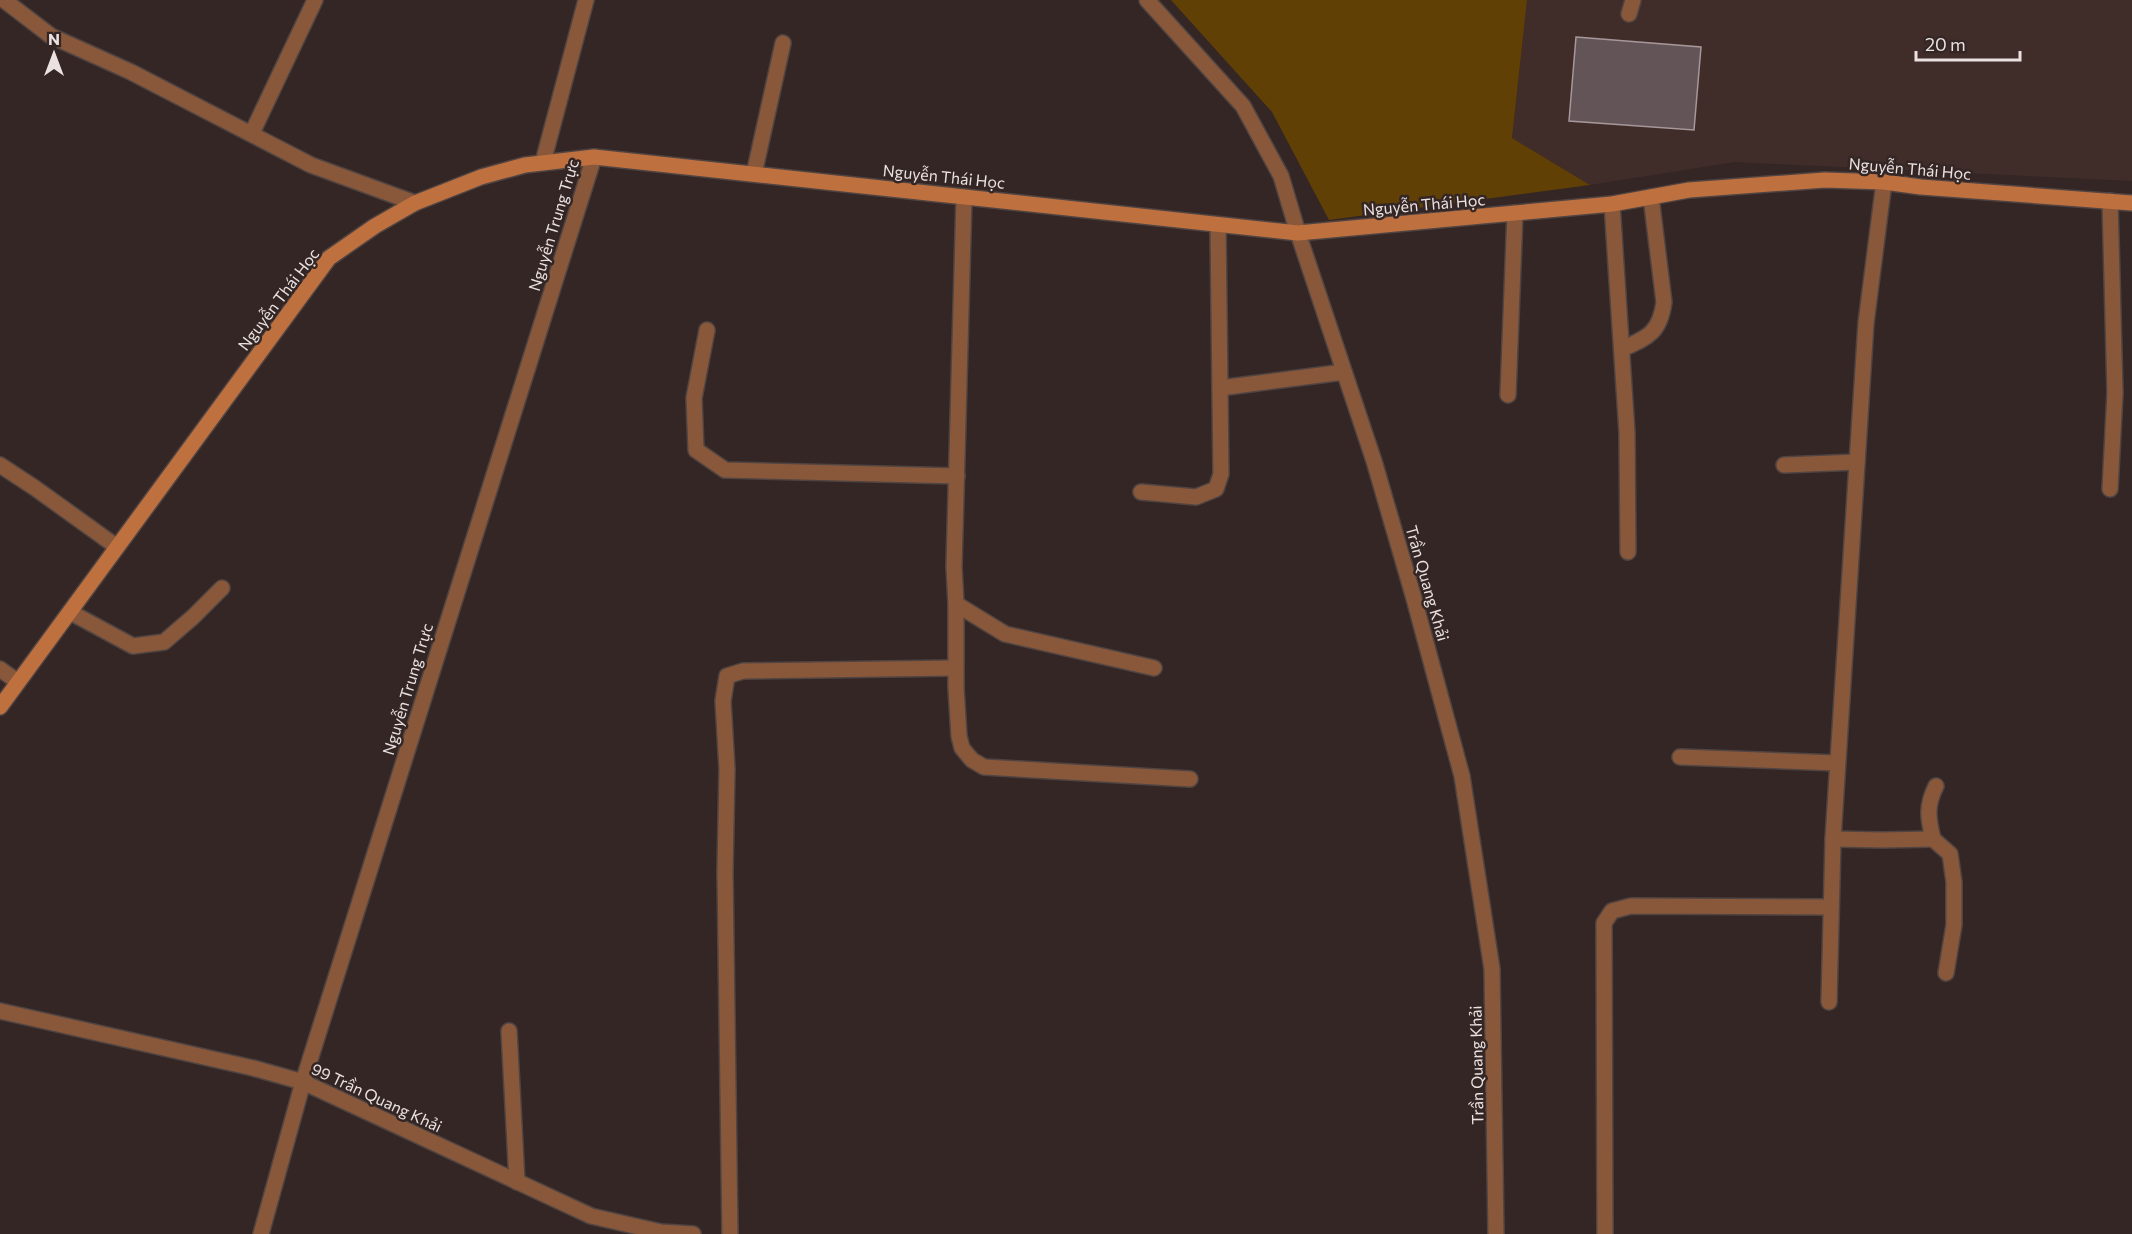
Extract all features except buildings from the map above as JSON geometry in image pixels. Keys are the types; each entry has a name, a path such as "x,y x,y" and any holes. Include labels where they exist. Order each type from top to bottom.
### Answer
{"street":[{"path":"4,0 51,36 130,72 311,165 415,203"},
{"path":"252,133 315,0"},
{"path":"543,162 586,0"},
{"name":"Trần Quang Khải","path":"1147,0 1243,106 1281,176 1374,461 1413,595 1462,776 1492,969 1496,1234"},
{"path":"754,174 783,43"},
{"name":"Nguyễn Thái Học","path":"0,707 329,258 375,226 415,203 481,177 525,165 594,157 1298,233 1612,204 1689,190 1825,180 1884,182 1922,187 2132,202"},
{"name":"Nguyễn Trung Trực","path":"261,1234 303,1082 594,157"},
{"path":"1829,1002 1837,763 1866,323 1884,182"},
{"path":"964,197 954,567 959,736 962,748 972,760 984,767 1190,779"},
{"path":"1622,349 1649,335 1662,319 1664,302 1652,197"},
{"path":"2110,201 2115,393 2110,489"},
{"path":"1612,204 1627,433 1628,552"},
{"path":"1508,395 1515,213"},
{"path":"1142,492 1196,497 1216,489 1221,474 1218,225"},
{"path":"707,330 694,398 696,450 725,470 957,476"},
{"path":"1220,388 1344,372"},
{"path":"1784,465 1857,462"},
{"path":"0,465 117,547"},
{"path":"70,612 133,646 164,642 222,588"},
{"path":"956,604 1005,634 1154,668"},
{"path":"730,1234 725,872 727,769 723,701 727,675 743,671 956,668"},
{"path":"0,669 18,682"},
{"path":"1680,757 1837,763"},
{"path":"1936,786 1929,800 1929,823 1933,839 1950,854 1954,882 1954,925 1946,973"},
{"path":"1833,839 1933,839"},
{"path":"1605,1234 1604,923 1612,911 1630,906 1831,908"},
{"name":"99 Trần Quang Khải","path":"0,1011 303,1082 591,1216 662,1232 693,1234"},
{"path":"509,1031 517,1182"}],"shaded area":[{"path":"1171,0 1527,0 1512,138 1590,185 1329,220 1272,112"},
{"path":"1527,0 2132,0 2132,181 1735,162 1590,185 1512,138"}]}
